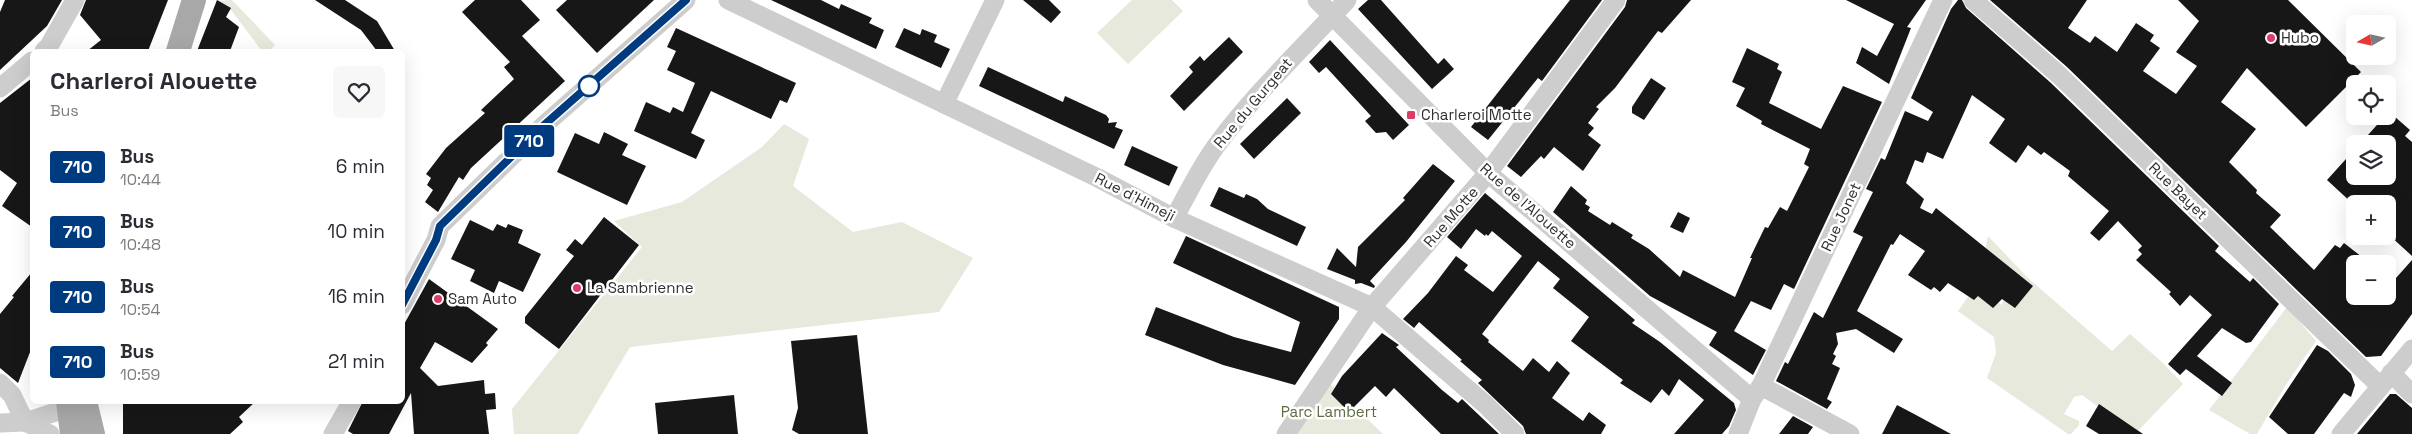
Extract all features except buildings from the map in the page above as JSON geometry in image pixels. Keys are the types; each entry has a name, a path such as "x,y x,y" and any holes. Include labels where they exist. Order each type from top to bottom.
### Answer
{"main road":[{"path":"179,49 194,0"},
{"path":"72,434 77,405"},
{"path":"77,405 93,434"}],"street":[{"path":"46,49 75,0"},
{"path":"405,299 436,240 440,226 543,126 686,0"},
{"name":"Rue d'Himeji","path":"728,0 1174,218 1372,307 1486,405 1515,434"},
{"path":"944,104 995,0"},
{"name":"Rue de l'Alouette","path":"1317,0 1488,173 1757,392 1850,434"},
{"name":"Rue du Gurgeat","path":"1174,218 1205,162 1219,142 1276,74 1347,0"},
{"name":"Rue Motte","path":"1286,434 1372,307 1488,173 1616,0"},
{"name":"Rue Jonet","path":"1738,434 1943,0"},
{"name":"Rue Bayet","path":"1973,0 2059,76 2385,380 2412,394"},
{"path":"0,88 30,63"},
{"path":"2341,434 2412,349"},
{"path":"0,383 12,395 25,422 50,434"},
{"path":"334,434 350,404"},
{"path":"0,423 25,422 77,405"}],"green space":[{"path":"232,0 275,45 271,49 260,49 228,6 215,1"},
{"path":"1132,0 1172,0 1183,11 1128,64 1097,33"},
{"path":"784,124 809,139 793,186 853,232 902,222 973,258 939,312 630,347 578,434 514,434 512,409 642,247 614,221 682,202 762,147"},
{"path":"1988,236 2028,278 2112,351 2130,334 2162,362 2183,384 2135,434 2082,395 2074,397 2064,414 2079,421 2079,425 2071,434 2068,434 1987,378 1996,353 1994,337 1958,311 1974,288 2002,305 2007,287 1985,251"},
{"path":"2287,307 2316,341 2287,383 2257,434 2250,434 2209,410"},
{"name":"Parc Lambert","path":"1324,378 1383,434 1287,434"}],"bus line":[{"name":"710","path":"405,299 436,240 440,226 543,126 686,0"}],"place":[{"name":"Hubo","path":"2271,38"},
{"name":"Charleroi Motte","path":"1411,115"},
{"name":"La Sambrienne","path":"577,288"},
{"name":"Sam Auto","path":"438,299"}]}
